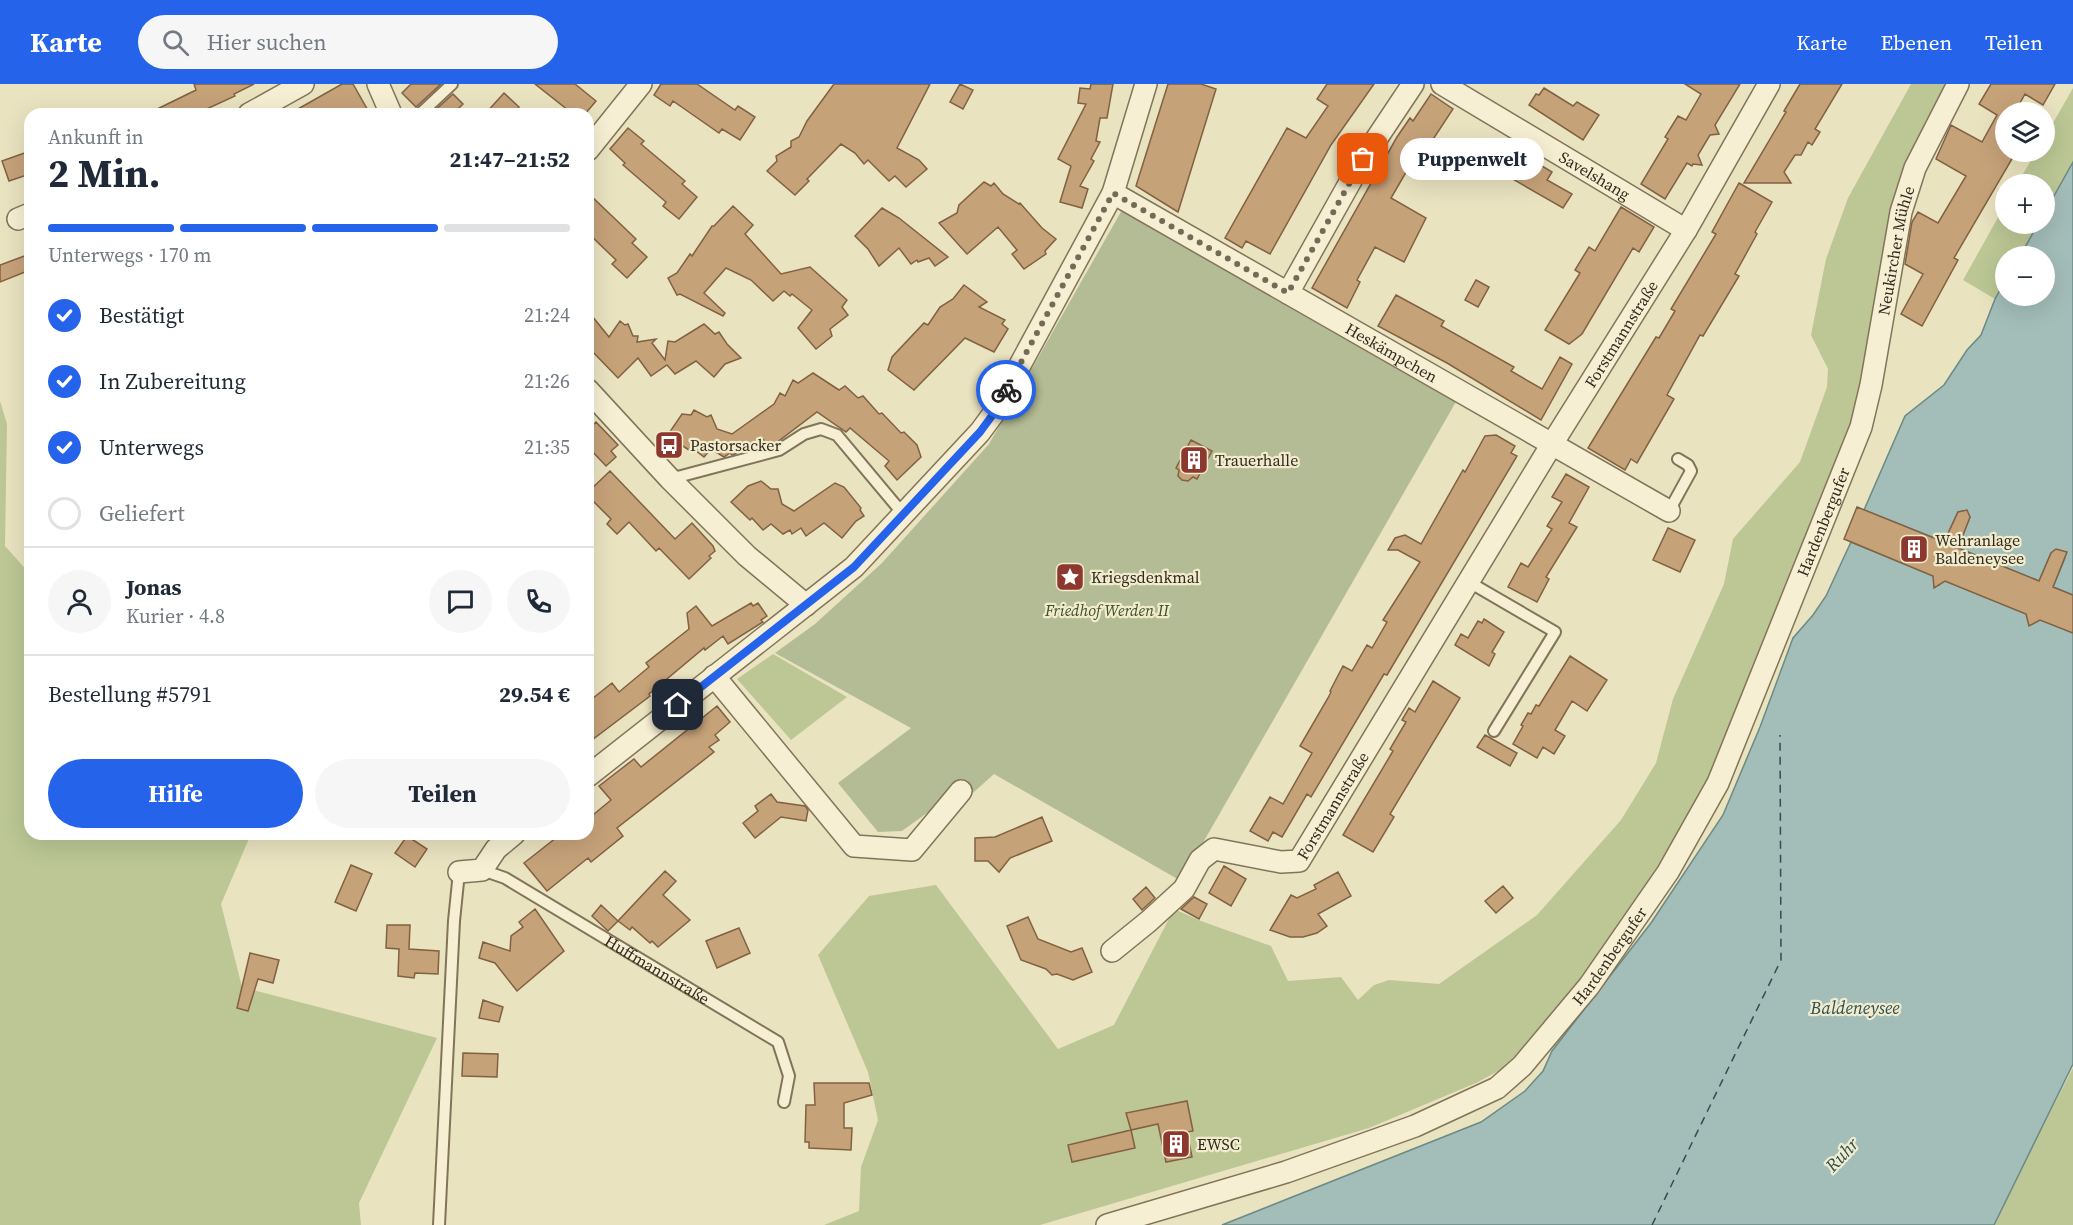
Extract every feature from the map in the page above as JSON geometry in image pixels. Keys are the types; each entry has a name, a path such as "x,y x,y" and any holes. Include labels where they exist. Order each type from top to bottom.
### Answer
{"street":[{"path":"260,108 303,84"},
{"path":"378,84 388,108"},
{"path":"594,143 641,84"},
{"path":"594,771 854,567 980,432 994,413 1113,193 1146,84"},
{"path":"1288,293 1363,159 1413,84"},
{"name":"Savelshang","path":"1442,84 1686,230"},
{"name":"Forstmannstraße","path":"1112,951 1184,889 1200,860 1214,849 1281,862 1299,861 1552,444 1686,230 1770,84"},
{"name":"Neukircher Mühle","path":"1861,427 1871,385 1901,212 1915,168 1958,84"},
{"name":"Heskämpchen","path":"1113,193 1669,511"},
{"path":"594,397 670,479 747,556 806,605"},
{"name":"Hardenbergufer","path":"1107,1225 1286,1172 1415,1126 1497,1088 1522,1066 1596,977 1668,872 1718,783 1861,427"},
{"path":"714,676 854,846 912,850 961,791"},
{"path":"482,870 496,849 507,840"},
{"name":"Huffmannstraße","path":"459,872 482,870"}],"lane":[{"path":"426,108 452,84"},
{"path":"670,479 779,450 804,435 821,429 837,435 904,515"},
{"path":"1669,511 1691,471 1688,465 1678,459"},
{"path":"1469,582 1555,632 1494,731"},
{"name":"Huffmannstraße","path":"482,870 505,878 778,1042 789,1076 784,1102"},
{"name":"Huffmannstraße","path":"439,1225 452,944 459,872"}],"green space":[{"path":"1911,84 1947,84 1905,166 1857,415 1711,777 1661,872 1585,977 1504,1068 1476,1083 1369,1128 1040,1225 824,1225 859,1211 861,1167 878,1120 868,1072 818,955 869,896 936,885 1058,1049 1114,1025 1174,909 1271,946 1288,981 1341,977 1358,1000 1374,985 1389,980 1439,984 1537,915 1621,820 1656,763 1673,699 1724,584 1733,539 1800,462 1827,387 1828,369 1811,335 1826,259 1848,198"},
{"path":"2073,88 2073,162 2055,194 2055,174 2023,174 2030,162 2055,162 2055,120"},
{"name":"Friedhof Werden II","path":"1122,210 1457,400 1181,881 994,774 965,800 956,792 902,831 878,832 838,783 911,728 775,653 815,624 882,563 989,444"},
{"path":"1995,223 1995,234 2032,234 2025,246 1995,246 1995,299 1963,280"},
{"path":"0,401 7,424 5,546 24,567 24,840 248,840 221,904 242,987 437,1038 359,1203 361,1225 0,1225"},
{"path":"773,654 847,697 791,740 737,679"},
{"path":"2073,1068 2073,1225 1992,1225"}],"water":[{"path":"2073,162 2073,595 2053,587 2065,558 2064,553 2056,550 2051,553 2039,581 1958,548 1970,517 1963,511 1958,512 1944,542 1864,510 1905,416 1944,385 1967,350 1981,335 1995,299 1995,306 2055,306 2055,246 2026,246 2032,234 2055,234 2055,194"},
{"name":"Baldeneysee","path":"1851,542 1934,576 1936,585 1943,580 2027,614 2030,624 2039,619 2073,633 2073,1064 1994,1225 1222,1225 1481,1122 1525,1091 1543,1071 1552,1051 1651,923 1723,815 1760,727 1793,638 1826,596"}],"building":[{"path":"194,84 254,84 209,108 159,108 196,90"},
{"path":"342,84 353,84 367,108 300,108"},
{"path":"411,84 441,84 416,107 402,93"},
{"path":"535,84 575,84 596,101 590,108 565,108"},
{"path":"661,84 697,84 735,110 738,106 755,117 740,140 722,129 719,133 673,101 670,106 654,95"},
{"path":"834,84 930,84 897,148 919,160 927,169 906,187 895,176 889,181 868,160 864,164 855,153 841,144 807,179 809,181 795,195 767,171 777,161 776,156 791,147 791,141 799,137 807,121"},
{"path":"960,84 973,90 963,109 950,102"},
{"path":"1091,84 1113,84 1107,118 1100,118 1096,141 1100,142 1091,159 1094,161 1080,186 1088,189 1082,208 1060,202 1071,166 1058,159 1086,104 1078,103 1080,88 1090,89"},
{"path":"1168,84 1201,84 1216,89 1178,212 1136,186"},
{"path":"1327,84 1374,84 1331,145 1270,254 1246,241 1242,248 1225,238 1287,128 1306,138 1328,106 1317,99"},
{"path":"1685,84 1740,84 1715,125 1719,134 1710,135 1698,155 1702,165 1693,164 1692,166 1687,163 1665,199 1641,184 1668,139 1665,137 1678,116 1686,120 1701,94"},
{"path":"1800,84 1842,84 1815,129 1820,132 1812,145 1808,142 1801,155 1795,155 1784,172 1791,183 1744,183 1786,112 1784,111"},
{"path":"1991,84 2055,84 2045,102 2038,102 2025,94 2021,102 1995,102 1995,114 1979,104"},
{"path":"1544,88 1573,106 1577,102 1599,115 1583,140 1529,105 1536,94 1539,95"},
{"path":"504,93 519,107 518,108 490,108"},
{"path":"453,94 463,104 459,108 438,108"},
{"path":"1431,94 1453,109 1430,144 1426,141 1416,155 1391,198 1426,218 1404,262 1375,247 1357,280 1360,282 1347,308 1312,288 1397,137 1410,118 1413,121"},
{"path":"1995,119 1995,162 2010,162 2003,174 1995,174 1995,188 1954,258 1958,260 1922,326 1901,314 1923,274 1905,264 1912,222 1918,212 1938,223 1966,176 1936,159 1951,125 1982,142"},
{"path":"628,128 644,141 641,144 685,181 682,184 697,197 679,219 663,206 666,202 623,165 625,163 610,149"},
{"path":"1504,143 1552,172 1547,180 1572,194 1563,208 1490,166"},
{"path":"24,153 24,176 9,181 2,161"},
{"path":"984,182 991,186 994,183 1003,194 1020,203 1042,228 1056,239 1045,251 1046,254 1024,269 1012,254 1017,250 998,227 967,254 939,223 957,213 959,205"},
{"path":"1739,183 1772,202 1735,274 1739,276 1703,336 1700,335 1667,395 1674,399 1637,463 1631,459 1625,470 1588,448 1656,337 1659,338 1675,311 1671,309 1716,234 1712,232"},
{"path":"594,199 636,239 632,243 647,257 627,278 612,264 616,260 594,239"},
{"path":"733,206 753,225 745,234 781,274 810,267 847,300 842,307 848,315 830,329 832,336 816,349 798,328 812,310 792,294 790,296 784,291 773,301 751,280 726,268 704,293 725,313 723,316 680,294 677,295 668,278 677,273 690,254 692,256 712,226"},
{"path":"1621,207 1654,227 1639,252 1633,248 1582,334 1569,344 1545,330 1580,273 1575,270 1589,247 1595,251"},
{"path":"882,208 899,218 948,257 935,266 929,258 918,262 917,260 911,264 899,248 879,266 868,249 855,236"},
{"path":"24,256 24,272 0,282 0,265"},
{"path":"1476,280 1489,287 1478,307 1465,300"},
{"path":"964,285 987,302 979,307 1005,320 1002,324 1008,329 994,352 965,338 914,390 888,370 892,357 924,323 928,325 940,307 953,299"},
{"path":"1396,295 1444,321 1441,326 1514,367 1511,371 1542,389 1560,357 1572,364 1541,420 1447,363 1378,326"},
{"path":"594,318 609,337 620,321 625,325 628,324 633,336 638,336 637,342 656,339 652,343 665,360 668,341 675,342 704,324 715,334 719,332 741,358 725,364 714,377 696,361 675,374 667,365 651,376 638,358 618,378 594,353"},
{"path":"813,373 839,390 845,386 858,398 863,396 879,414 882,413 901,433 904,432 917,445 921,457 897,480 885,466 889,461 850,428 846,432 817,412 776,443 768,445 762,438 744,452 741,449 735,454 730,453 724,457 711,449 704,457 692,448 689,450 667,436 682,414 691,415 694,410 707,417 711,415 717,429 732,434 774,404 780,393 785,396 793,380 798,383"},
{"path":"596,422 618,445 611,451 616,457 606,466 594,453 594,424"},
{"path":"1496,435 1515,446 1511,453 1517,456 1387,675 1384,674 1311,797 1307,794 1282,837 1273,832 1268,841 1250,831 1270,797 1283,804 1312,753 1300,746 1328,698 1343,666 1352,671 1367,645 1372,648 1387,622 1383,620 1420,562 1398,550 1388,550 1395,538 1405,535 1421,544 1485,436"},
{"name":"Trauerhalle","path":"1191,440 1212,451 1197,479 1193,477 1188,481 1178,476 1179,470 1176,468"},
{"path":"610,471 675,539 692,523 713,546 715,551 709,556 711,558 689,579 659,548 656,551 629,522 617,534 607,524 611,519 594,502 594,486"},
{"path":"1566,474 1589,487 1569,523 1577,527 1546,577 1549,579 1537,602 1508,587 1521,563 1528,567 1552,529 1547,526 1562,502 1552,497"},
{"path":"761,481 771,489 778,489 782,504 794,511 835,483 844,487 861,508 864,516 856,521 842,538 824,523 806,536 801,528 792,534 790,530 783,534 771,524 763,530 731,502 748,486"},
{"name":"Wehranlage Baldeneysee","path":"1857,507 1944,542 1958,512 1967,510 1970,517 1958,548 2039,581 2051,553 2056,549 2067,552 2053,587 2073,595 2073,633 2040,620 2029,626 2026,614 1945,581 1934,588 1933,576 1844,539"},
{"path":"1668,528 1695,540 1680,572 1653,560"},
{"path":"751,603 753,606 758,603 767,616 761,620 763,622 728,644 723,636 705,650 704,648 649,694 650,696 594,738 594,697 612,683 619,692 649,667 646,663 689,629 687,613 696,606 712,626"},
{"path":"1484,619 1504,632 1492,652 1495,654 1489,666 1455,645 1461,634 1468,638 1478,621 1482,623"},
{"path":"1570,656 1607,680 1587,711 1572,701 1555,730 1565,736 1554,754 1543,747 1537,758 1513,744 1528,713 1531,714 1536,705 1539,706"},
{"path":"1433,681 1460,698 1390,814 1394,817 1373,852 1343,835 1393,751 1390,749 1406,722 1402,720 1409,708 1415,712"},
{"path":"717,706 730,722 715,735 719,740 709,747 714,752 617,828 623,836 591,862 588,858 547,891 524,863 553,840 594,840 594,814 611,800 599,786 634,759 641,767"},
{"path":"1485,735 1517,753 1510,766 1477,747"},
{"path":"771,794 777,802 805,806 808,810 806,821 781,817 755,838 743,823 758,811 755,806"},
{"path":"1042,817 1052,841 1010,858 999,872 988,861 975,861 975,838 995,837"},
{"path":"404,840 413,840 427,849 415,867 395,853"},
{"path":"351,865 372,874 356,911 335,902"},
{"path":"1224,866 1246,879 1231,906 1209,893"},
{"path":"665,871 676,881 663,895 690,920 658,947 632,927 630,930 618,921"},
{"path":"1338,872 1351,896 1318,914 1327,926 1317,933 1303,937 1290,937 1270,930 1291,895 1297,898 1316,889 1314,885"},
{"path":"1503,886 1513,898 1496,913 1485,901"},
{"path":"1146,887 1155,898 1142,910 1133,899"},
{"path":"1194,897 1207,904 1199,919 1181,909"},
{"path":"601,905 618,921 608,931 592,916"},
{"path":"535,909 564,951 517,991 495,963 479,958 483,942 510,951 511,936 523,927 519,922"},
{"path":"1028,917 1038,939 1071,952 1082,948 1092,972 1073,980 1057,974 1052,975 1046,969 1021,960 1007,926"},
{"path":"387,925 410,925 409,949 439,951 438,974 415,973 414,978 398,976 399,949 386,948"},
{"path":"739,928 750,953 717,968 706,941"},
{"path":"250,953 279,960 273,983 258,979 248,1011 237,1008"},
{"path":"483,1000 503,1007 499,1022 479,1018"},
{"path":"463,1053 498,1054 497,1077 462,1076"},
{"path":"814,1083 869,1083 872,1095 844,1103 844,1128 852,1128 851,1150 809,1148 809,1142 805,1142 806,1105 815,1105"},
{"path":"1187,1101 1193,1131 1187,1132 1192,1157 1166,1162 1158,1124 1131,1130 1126,1113"},
{"path":"1131,1130 1135,1148 1072,1162 1068,1145"}],"ferry route":[{"path":"1652,1225 1781,960 1780,735"}],"way so far":[{"path":"1006,390 1113,193 1288,293 1363,159"}],"place":[{"name":"Puppenwelt","path":"1363,159"},
{"name":"Pastorsacker","path":"669,445"},
{"name":"Trauerhalle","path":"1194,460"},
{"name":"Wehranlage Baldeneysee","path":"1914,549"},
{"name":"Kriegsdenkmal","path":"1070,577"},
{"name":"EWSC","path":"1176,1144"}],"route":[{"path":"678,705 854,567 980,432 994,413 1006,390"}],"water label":[{"name":"Ruhr","path":"1842,1155"}]}
